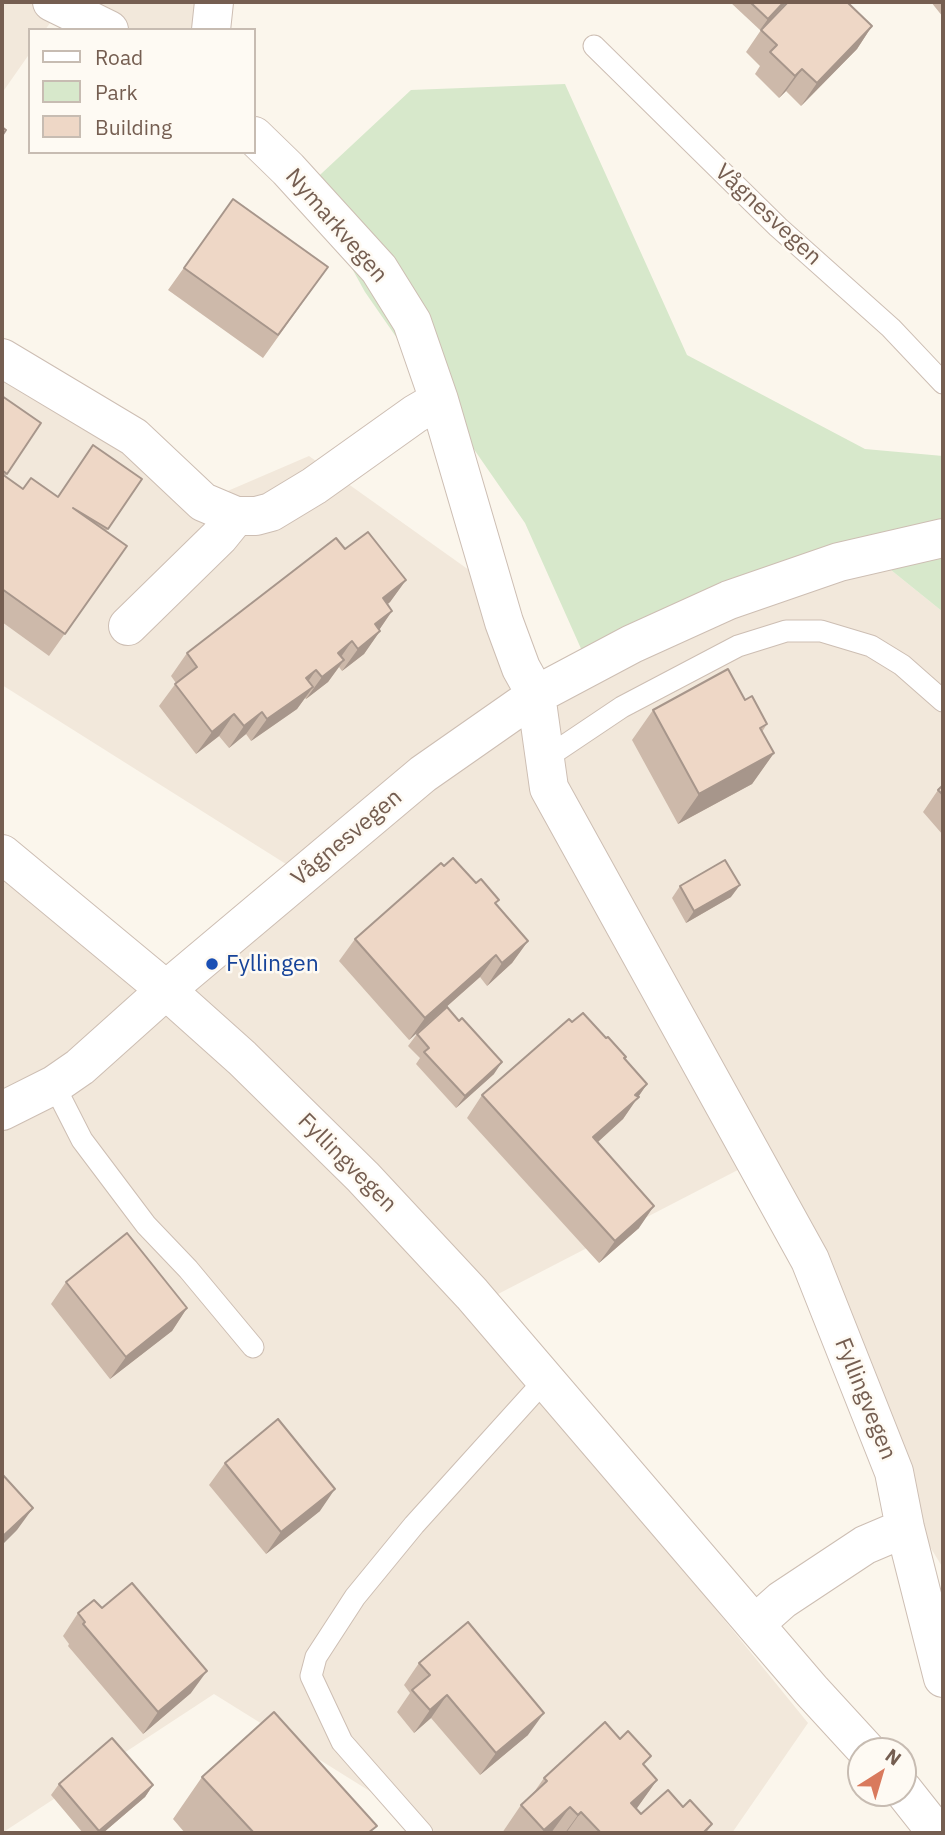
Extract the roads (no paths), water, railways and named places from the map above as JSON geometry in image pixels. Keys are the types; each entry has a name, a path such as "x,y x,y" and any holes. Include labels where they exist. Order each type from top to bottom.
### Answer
{"street":[{"path":"52,2 105,28"},
{"path":"211,28 215,2"},
{"name":"Nymarkvegen","path":"256,138 379,269 412,322 439,400 504,622 521,668 536,695"},
{"path":"2,358 134,437 203,502 236,516 256,516 271,512 314,486 439,400"},
{"path":"128,626 219,537 236,516"},
{"name":"Vågnesvegen","path":"166,990 423,774 536,695 632,644 729,600 839,562 943,538"},
{"path":"536,695 546,758"},
{"name":"Fyllingvegen","path":"546,758 549,788 810,1260 894,1472 905,1528 943,1678"},
{"name":"Fyllingvegen","path":"2,854 166,990 242,1058 363,1177 472,1294 855,1737"},
{"path":"2,1111 54,1085 80,1067 166,990"},
{"path":"755,1624 782,1600 866,1545 905,1528"},
{"path":"916,1807 937,1833"}],"lane":[{"name":"Vågnesvegen","path":"594,46 778,227 891,328 943,383"},
{"path":"546,758 622,707 738,646 786,631 821,631 871,646 902,665 943,701"},
{"path":"54,1085 82,1140 146,1224 188,1269 253,1347"},
{"path":"422,1833 342,1742 310,1676 317,1657 355,1597 414,1525 545,1380"}],"place":[{"name":"Fyllingen","path":"212,964"}]}
